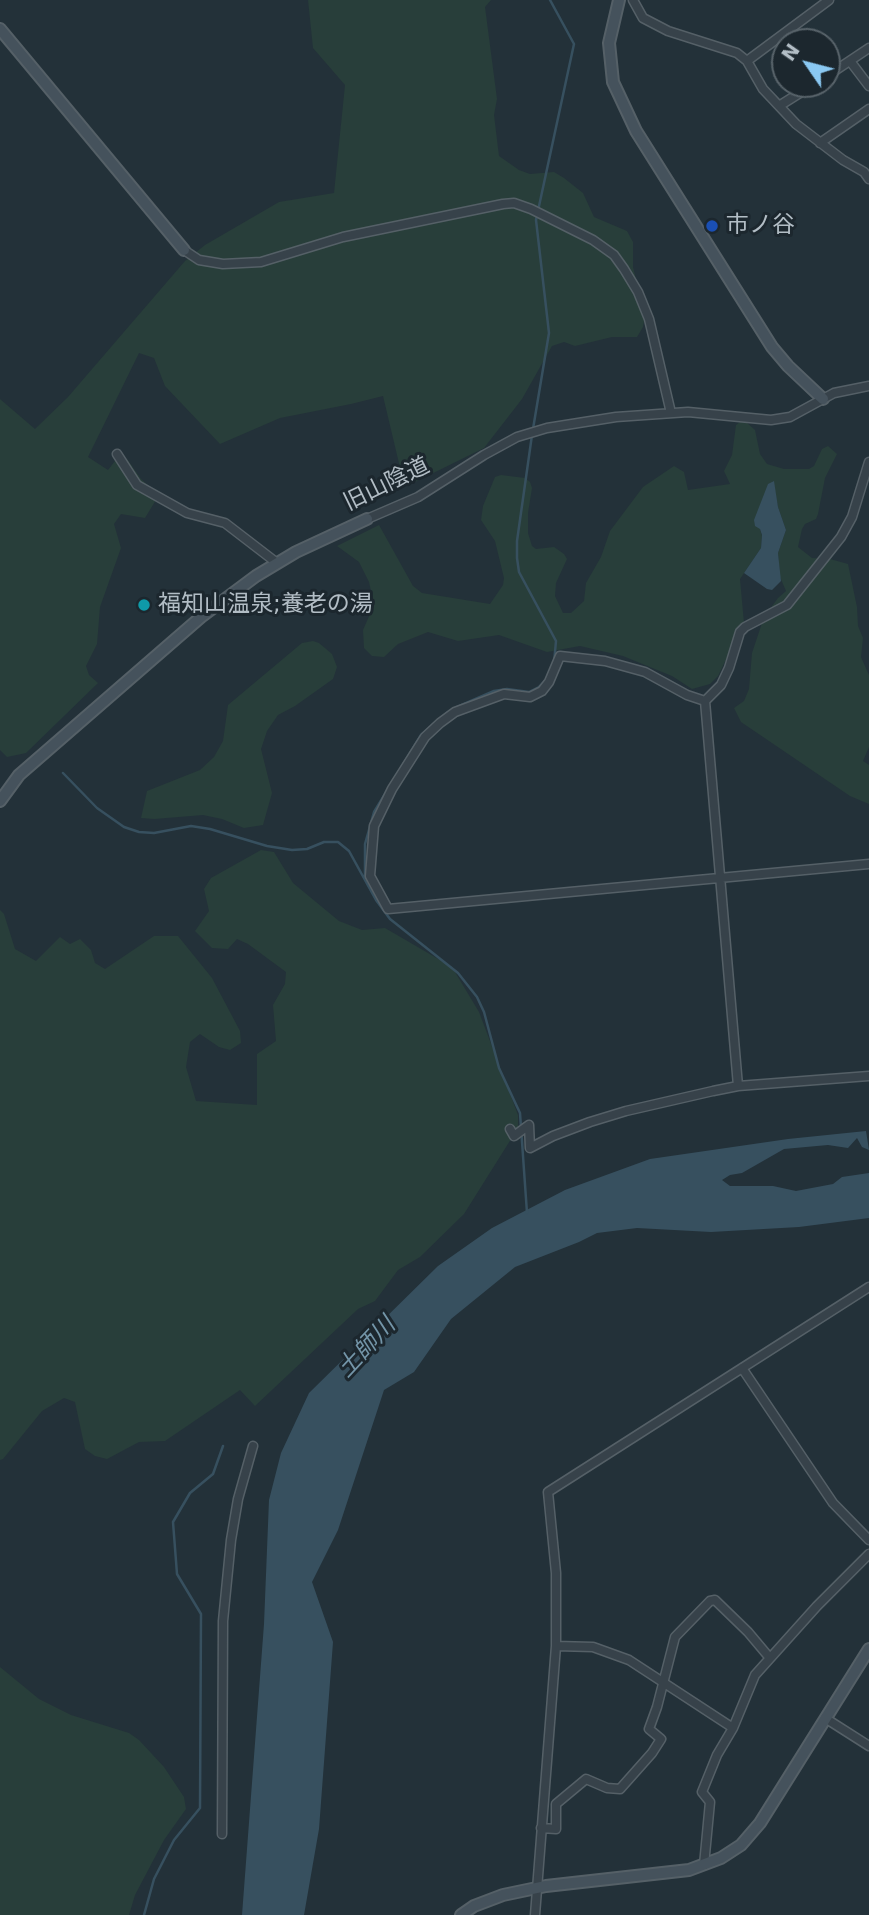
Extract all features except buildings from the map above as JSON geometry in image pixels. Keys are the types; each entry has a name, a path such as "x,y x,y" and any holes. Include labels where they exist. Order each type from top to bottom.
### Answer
{"street":[{"path":"619,0 609,43 612,82 636,131 772,347 823,399"},
{"path":"633,0 643,18 668,32 737,52 747,61 763,89 796,124 867,173"},
{"path":"747,61 829,0"},
{"path":"0,29 184,250 199,260 223,264 261,262 343,237 514,203 593,240 614,255 638,292 649,319 671,413"},
{"path":"841,67 869,48"},
{"path":"850,61 869,86"},
{"path":"779,106 792,98"},
{"path":"820,143 869,108"},
{"name":"旧山陰道","path":"0,802 19,775 142,667 201,617 277,563 366,519 418,497 517,437 547,428 616,417 671,413 688,412 771,420 790,417 834,393 869,386"},
{"path":"117,454 137,485 187,513 225,523 277,563"},
{"path":"738,1086 705,701 720,685 729,668 740,632 787,605 841,537 852,516 869,462"},
{"path":"705,701 687,695 645,672 606,661 560,656 549,682 542,691 530,696 504,694 468,706 440,723 425,737 392,789 374,826 370,876 388,909 869,864"},
{"path":"510,1129 513,1136 529,1125 530,1148 553,1136 626,1111 738,1086 869,1076"},
{"path":"535,1915 556,1646 556,1573 548,1492 869,1287"},
{"path":"742,1368 833,1503 869,1540"},
{"path":"222,1834 223,1621 236,1513 253,1446"},
{"path":"704,1865 710,1802 702,1792 755,1675 769,1657 869,1554"},
{"path":"541,1828 556,1829 556,1804 586,1779 607,1788 620,1789 652,1753 661,1739 649,1728 675,1637 710,1601 715,1600 769,1657"},
{"path":"556,1646 593,1647 629,1660 733,1728"},
{"path":"461,1915 474,1906 503,1895 538,1888 689,1870 721,1858 741,1845 760,1823 869,1649"},
{"path":"825,1718 869,1746"}],"green space":[{"path":"308,0 491,0 485,7 497,99 494,115 499,156 530,174 554,172 583,193 594,217 627,231 633,242 633,267 645,315 643,327 637,337 612,337 575,346 564,342 552,346 522,399 484,448 407,486 402,476 383,396 280,418 220,444 165,386 154,358 139,353 88,457 108,470 115,461 127,459 141,479 159,495 145,518 121,514 114,524 121,548 100,607 97,644 86,666 89,675 98,683 26,753 7,757 0,750 0,399 35,429 68,397 185,261 205,245 279,202 334,193 345,85 313,48"},
{"path":"746,422 755,430 760,454 767,464 784,469 809,469 814,466 822,449 828,446 837,454 825,478 816,519 805,524 798,547 812,558 848,564 858,626 863,638 861,657 869,675 869,747 863,761 869,765 869,804 850,796 741,722 734,708 744,701 749,689 752,653 764,617 786,591 780,577 778,553 786,530 773,481 760,529 761,548 740,579 744,623 718,676 710,684 692,689 672,676 623,656 580,646 547,652 499,635 458,641 428,632 398,644 384,657 372,656 364,648 363,630 374,605 369,582 359,562 337,546 379,525 413,586 422,593 490,604 503,585 504,578 495,541 481,520 483,506 495,477 501,475 525,478 532,488 528,533 532,546 536,549 554,547 567,559 556,583 555,596 563,613 571,613 584,601 586,583 601,557 610,531 643,487 674,466 684,472 688,490 730,484 724,471 732,455 736,425"},
{"path":"313,641 332,654 337,667 333,679 278,715 267,731 261,749 272,793 263,825 244,828 203,815 141,818 147,791 200,770 214,757 223,741 228,705 302,643"},
{"path":"261,850 274,852 293,883 339,921 362,930 385,928 452,967 479,1012 518,1115 518,1128 464,1214 420,1257 398,1270 375,1301 358,1309 255,1406 240,1390 165,1441 139,1442 107,1459 95,1456 85,1449 75,1402 64,1398 42,1411 0,1460 0,910 4,914 15,949 36,961 60,937 70,944 80,939 91,950 95,963 105,969 154,936 178,936 212,978 240,1031 241,1043 230,1050 219,1047 200,1034 190,1042 186,1067 196,1101 257,1105 257,1054 276,1041 273,1005 285,984 286,972 237,939 228,949 212,948 195,931 209,911 204,889 211,878"},
{"path":"0,1667 39,1699 71,1715 129,1733 139,1740 164,1767 184,1797 186,1809 164,1840 135,1895 129,1915 0,1915"}],"water":[{"path":"774,481 778,507 786,530 778,553 781,581 772,590 744,573 761,548 762,535 754,520 768,484"},
{"name":"土師川","path":"866,1131 869,1150 862,1147 857,1138 848,1148 828,1145 784,1149 742,1173 722,1180 730,1186 773,1186 796,1191 833,1184 842,1177 869,1173 869,1218 799,1227 711,1232 637,1228 597,1233 515,1267 451,1319 414,1372 384,1390 338,1530 312,1582 333,1642 319,1829 304,1915 242,1915 264,1624 269,1500 281,1453 309,1393 438,1266 492,1228 565,1190 650,1159"}],"waterway":[{"path":"533,429 549,333 536,220 574,44 550,0"},
{"path":"532,435 517,558 519,572 556,641 554,663"},
{"path":"457,707 494,691 507,689 529,692 545,681"},
{"path":"365,878 365,844 374,812 421,735 448,712"},
{"path":"63,773 97,808 124,827 139,832 154,833 191,826 292,850 307,849 324,842 338,842 349,851 376,900 390,919 458,973 477,997 484,1012 499,1068 520,1113 527,1213"},
{"path":"144,1915 154,1879 174,1840 200,1808 201,1614 177,1574 173,1522 190,1493 213,1474 223,1446"}],"place":[{"name":"市ノ谷","path":"712,226"},
{"name":"福知山温泉;養老の湯","path":"144,605"}]}
